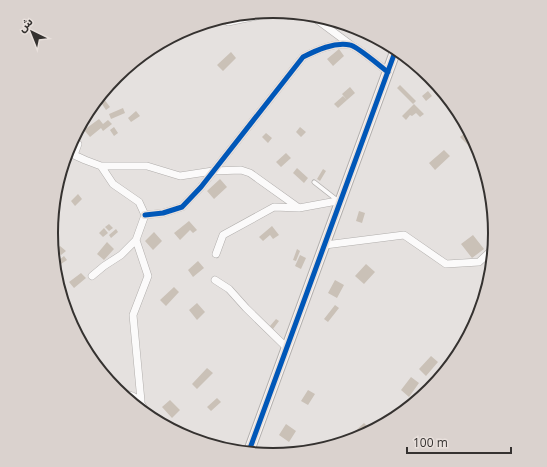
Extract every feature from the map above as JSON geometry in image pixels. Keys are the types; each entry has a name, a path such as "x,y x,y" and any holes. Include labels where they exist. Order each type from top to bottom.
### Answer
{"street":[{"path":"320,23 388,72"},
{"path":"145,215 163,213 182,207 201,187 303,57 315,50 333,45 351,45"},
{"path":"250,448 325,245 338,202 394,55"},
{"path":"77,144 74,155 101,166 147,166 180,176 241,170 250,172 299,208"},
{"path":"92,276 104,266 121,256 136,240 145,215 139,202 113,184 101,166"},
{"path":"216,254 223,235 274,207 299,208 338,202"},
{"path":"325,245 404,235 446,264 479,262 488,253"},
{"path":"136,240 148,276 133,314 140,401"},
{"path":"215,280 229,289 287,348"},
{"path":"130,395 140,401"}],"lane":[{"path":"314,182 338,202"}],"building":[{"path":"339,49 344,56 333,66 327,59"},
{"path":"231,52 236,58 223,71 217,65"},
{"path":"400,85 416,101 413,104 397,88"},
{"path":"350,87 355,93 347,100 342,94"},
{"path":"428,91 432,96 426,101 422,96"},
{"path":"343,96 347,100 338,108 334,104"},
{"path":"105,100 110,107 106,110 102,104"},
{"path":"414,104 424,114 420,117 416,113 412,116 410,115 406,120 402,116"},
{"path":"123,108 125,113 111,119 109,114"},
{"path":"136,111 140,116 131,122 128,118"},
{"path":"99,119 103,124 108,120 112,124 103,131 101,128 90,137 84,130"},
{"path":"114,127 118,133 114,136 110,130"},
{"path":"300,127 306,132 301,137 296,132"},
{"path":"266,133 272,138 268,143 262,137"},
{"path":"464,133 472,149 460,137"},
{"path":"444,150 450,156 435,170 429,163"},
{"path":"286,153 291,158 281,167 276,162"},
{"path":"297,168 308,178 304,183 293,173"},
{"path":"323,169 326,171 320,181 317,179"},
{"path":"220,179 227,187 214,199 207,191"},
{"path":"78,194 82,199 75,206 71,201"},
{"path":"359,211 365,213 362,223 356,221"},
{"path":"189,221 197,230 193,233 190,230 180,240 174,233"},
{"path":"109,224 113,228 109,231 105,227"},
{"path":"272,226 279,235 273,239 270,235 263,241 259,237"},
{"path":"104,228 108,233 103,237 99,233"},
{"path":"116,229 118,232 111,238 109,235"},
{"path":"154,232 162,241 153,250 145,241"},
{"path":"473,235 484,249 472,258 461,244"},
{"path":"107,242 114,249 104,260 97,254"},
{"path":"60,246 66,251 61,255 59,253 58,248"},
{"path":"297,249 300,251 296,261 293,260"},
{"path":"300,255 306,258 301,269 295,266"},
{"path":"64,256 67,260 61,264 60,260"},
{"path":"198,261 204,268 193,277 188,270"},
{"path":"366,264 375,272 364,284 355,276"},
{"path":"81,273 86,278 74,288 69,282"},
{"path":"335,280 344,285 337,298 328,293"},
{"path":"174,287 179,292 166,306 160,300"},
{"path":"197,303 205,312 197,320 189,310"},
{"path":"335,305 339,308 328,322 324,319"},
{"path":"276,319 279,321 273,329 270,326"},
{"path":"431,356 438,362 426,376 419,369"},
{"path":"207,368 213,373 197,389 192,384"},
{"path":"411,377 419,383 409,397 401,390"},
{"path":"308,390 315,394 308,405 301,401"},
{"path":"217,398 221,402 211,411 207,407"},
{"path":"170,400 180,410 172,418 162,407"},
{"path":"364,423 368,427 367,428 351,435"},
{"path":"286,424 296,431 289,442 279,435"}],"cycle path":[{"path":"145,215 163,213 182,207 201,187 303,57 320,49 344,44 350,45 388,72"},
{"path":"250,448 394,55"}]}
